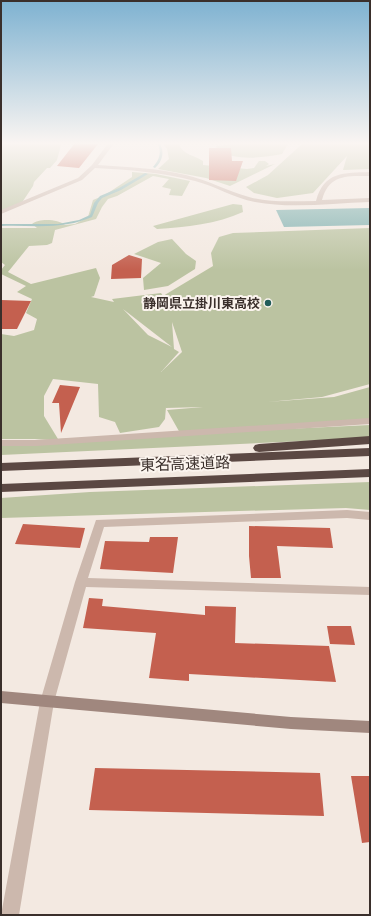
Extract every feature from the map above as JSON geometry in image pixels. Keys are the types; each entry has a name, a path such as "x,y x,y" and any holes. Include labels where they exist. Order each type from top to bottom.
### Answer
{"highway":[{"path":"48,464 370,440"},
{"name":"東名高速道路","path":"1,467 370,452"},
{"name":"東名高速道路","path":"1,488 370,473"}],"street":[{"path":"1,212 66,185"},
{"path":"211,185 254,200 286,203 370,200"},
{"path":"319,201 320,191 327,185"},
{"path":"1,443 36,443 370,421"},
{"path":"10,915 47,702 80,582 100,523 339,514 370,516"},
{"path":"80,582 370,591"},
{"path":"1,697 291,723 370,727"}],"green space":[{"path":"1,185 33,185 21,204 1,212"},
{"path":"120,185 137,185 117,196 108,199 96,219 55,230 52,243 47,245 29,246 8,272 31,284 96,268 100,278 94,296 91,297 114,302 112,299 161,293 163,296 213,266 211,253 219,237 233,233 370,228 370,384 322,397 267,402 334,397 370,387 370,421 201,433 370,425 370,438 1,455 1,442 51,439 1,439 1,334 14,336 34,330 37,319 26,313 32,299 17,292 26,286 1,274 1,270 5,265 1,262 1,228 37,228 32,224 44,220 58,221 65,225 75,224 88,217 93,200 105,195","holes":["123,309 172,347 148,335","172,322 182,352 161,372 179,352 174,349","53,379 98,384 99,417 115,422 120,433 159,427 165,419 166,407 203,407 167,410 180,433 58,439 44,416 44,396"]},
{"path":"164,185 188,185 182,196 169,195 171,189 162,187"},
{"path":"250,185 321,185 313,193 277,198 254,193 246,187"},
{"path":"233,204 242,205 243,212 223,219 201,224 157,229 153,226"},
{"path":"172,239 186,254 196,261 195,269 168,286 144,290 143,278 161,263 134,254 158,242"},
{"path":"370,482 370,510 346,508 1,518 1,498 90,492"}],"water":[{"path":"370,208 370,225 284,227 276,210"}],"building":[{"path":"129,255 142,259 141,278 111,279 112,265"},
{"path":"1,300 31,301 17,329 1,329"},
{"path":"60,385 80,387 61,433 59,403 52,403"},
{"path":"23,524 85,528 80,548 15,544"},
{"path":"249,526 330,528 333,548 277,546 281,578 251,578"},
{"path":"150,537 178,537 173,573 100,569 105,541 149,542"},
{"path":"89,598 103,599 102,606 205,615 205,606 236,607 235,643 329,646 336,682 189,674 189,681 149,678 156,633 83,628"},
{"path":"327,626 351,626 355,645 330,644"},
{"path":"95,768 320,773 324,816 89,810"},
{"path":"351,776 370,776 370,842 362,843"}],"waterway":[{"path":"1,225 58,225 80,221 91,216 96,203 101,197 127,185"}],"place":[{"name":"静岡県立掛川東高校","path":"268,303"}]}
